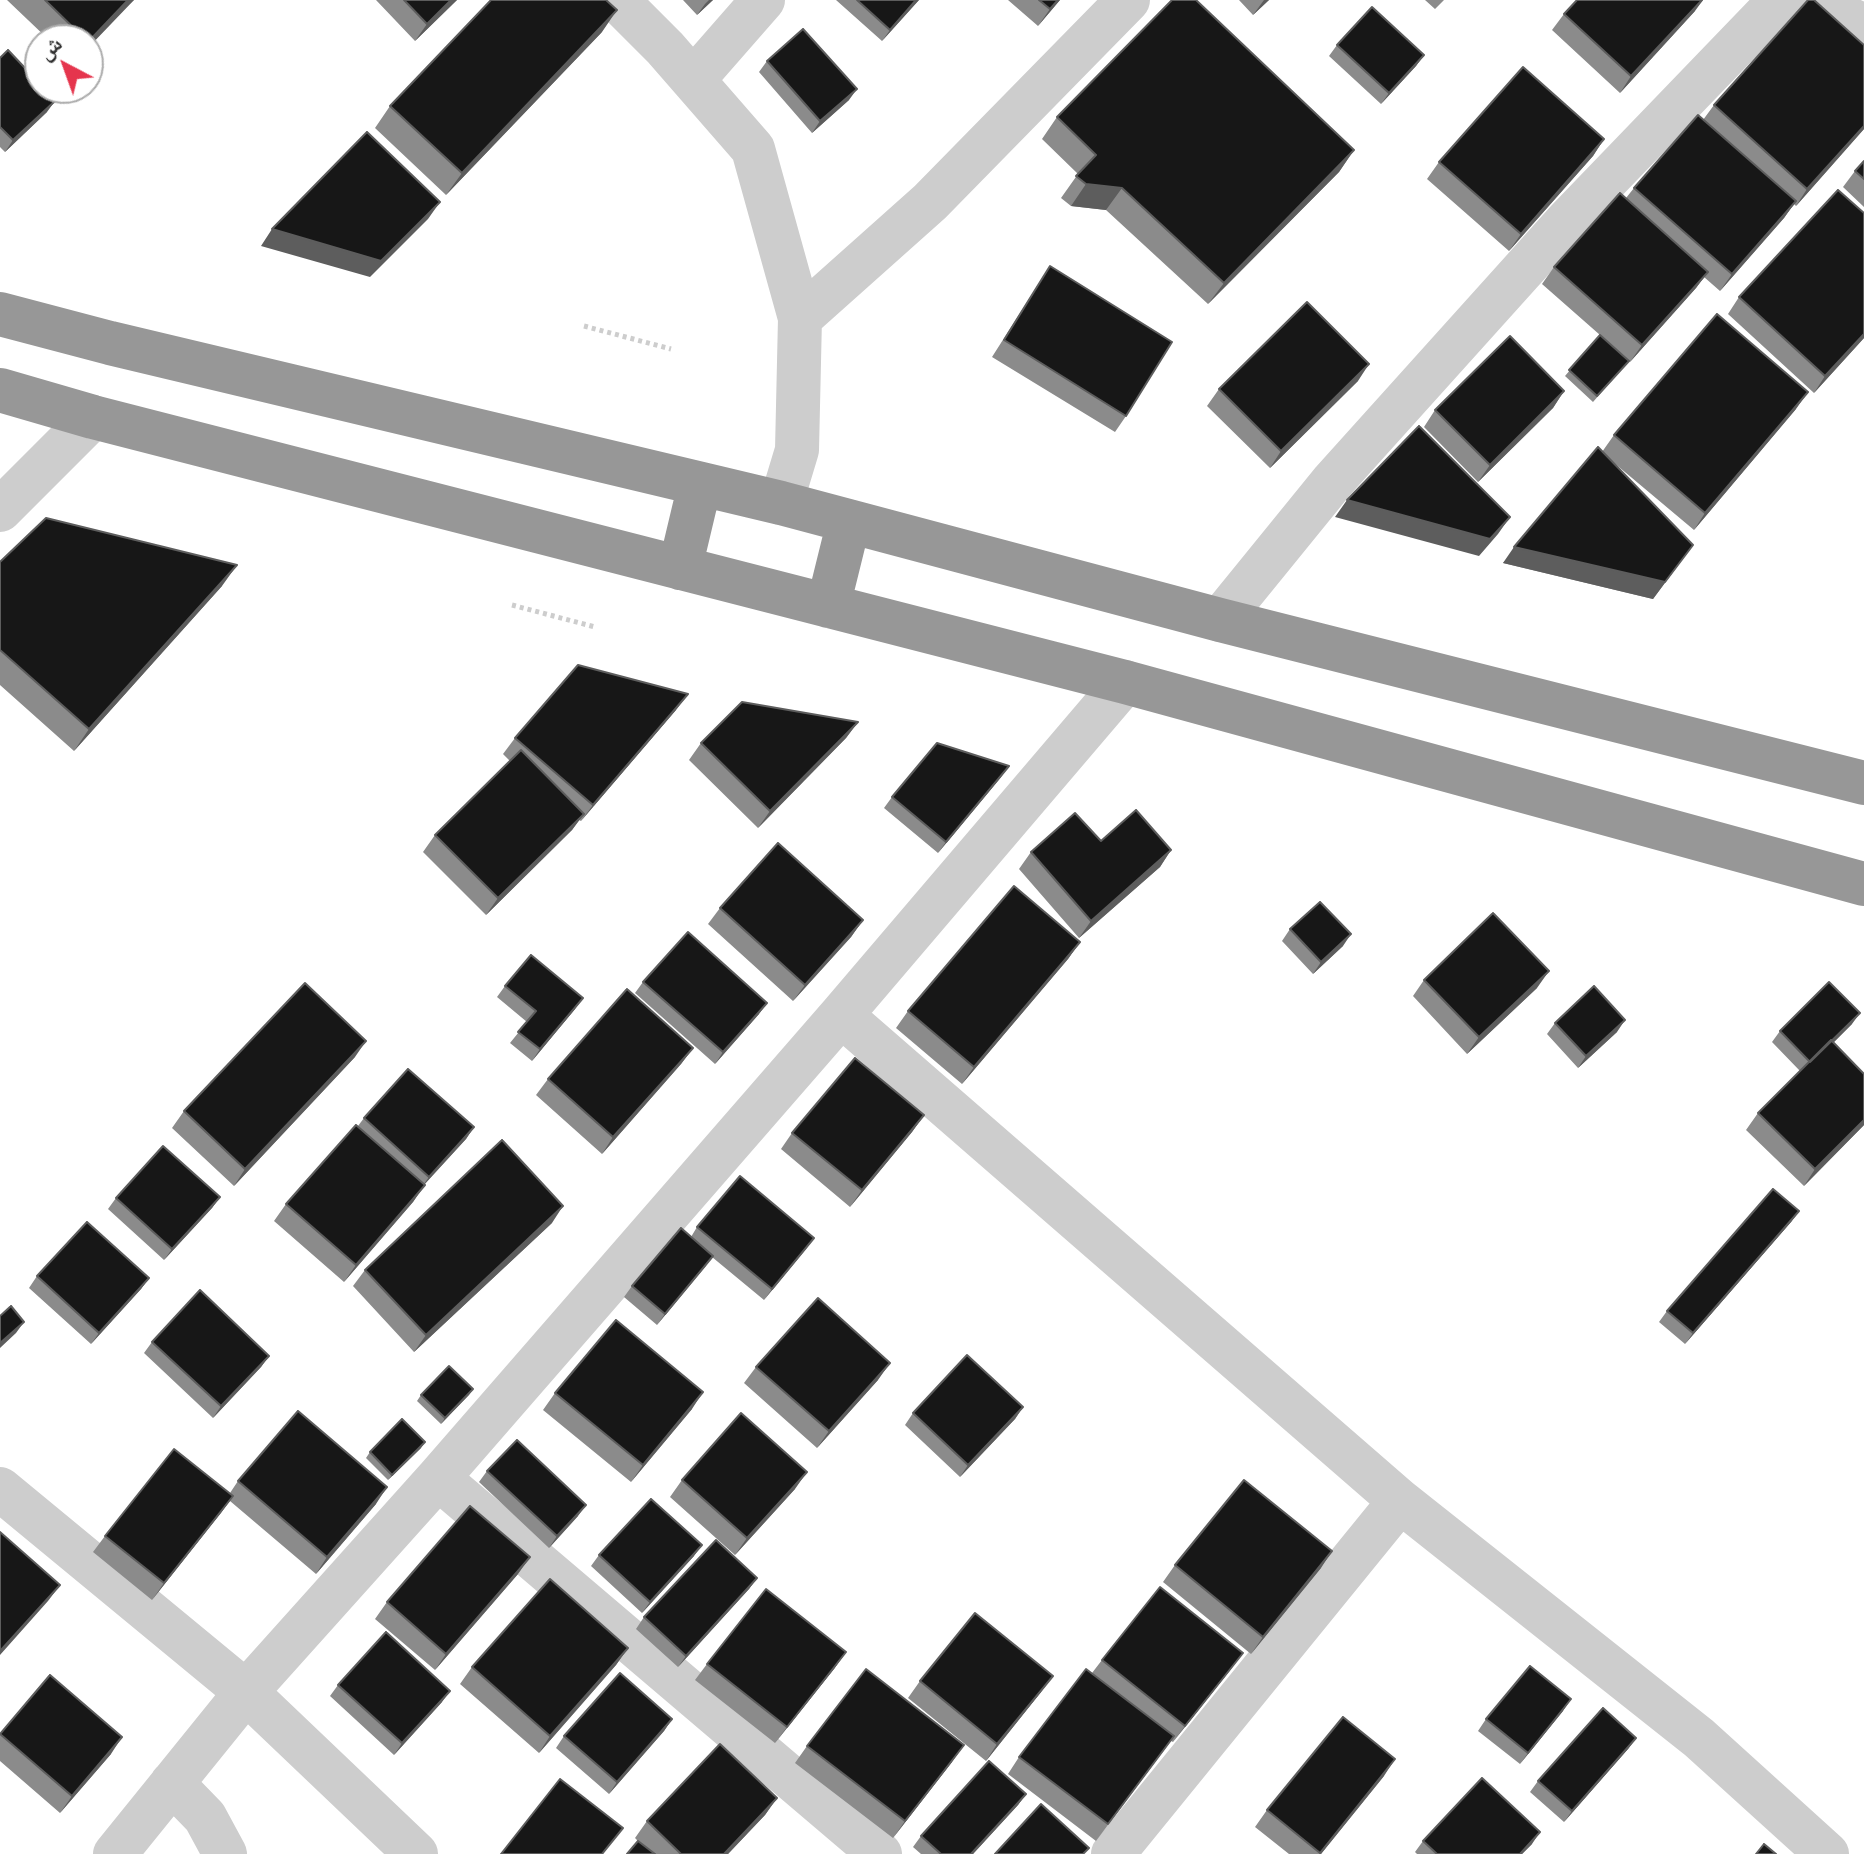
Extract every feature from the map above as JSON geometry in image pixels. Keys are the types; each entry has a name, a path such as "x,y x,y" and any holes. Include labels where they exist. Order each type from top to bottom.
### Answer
{"highway":[{"path":"0,314 781,503 1220,620 1864,783"},
{"path":"0,390 93,417 1125,682 1864,884"},
{"path":"680,568 700,484"},
{"path":"828,606 849,521"}],"street":[{"path":"617,0 753,149 800,318 797,450 781,503"},
{"path":"693,80 763,0"},
{"path":"800,318 930,202 1128,0"},
{"path":"1220,620 1333,481 1525,267 1780,0"},
{"path":"1810,0 1864,26"},
{"path":"0,510 93,417"},
{"path":"115,1854 246,1692 438,1478 841,1015 1125,682"},
{"path":"841,1015 1400,1501 1699,1738 1827,1854"},
{"path":"438,1478 880,1854"},
{"path":"0,1489 246,1692 416,1854"},
{"path":"1113,1854 1400,1501"},
{"path":"172,1783 205,1817 225,1854"}],"path":[{"path":"584,326 671,349"},
{"path":"512,605 595,627"}],"building":[{"path":"45,0 128,0 104,25 70,24"},
{"path":"404,0 451,0 427,24"},
{"path":"491,0 606,0 617,10 462,173 390,106"},
{"path":"857,0 916,0 890,30"},
{"path":"1039,0 1058,0 1050,9"},
{"path":"1172,0 1196,0 1354,150 1224,283 1122,188 1086,184 1076,176 1096,155 1057,117"},
{"path":"1577,0 1702,0 1631,76 1564,14"},
{"path":"1808,0 1814,0 1864,45 1864,126 1807,189 1714,105"},
{"path":"1372,7 1424,55 1389,93 1337,45"},
{"path":"803,29 857,89 820,121 767,61"},
{"path":"8,50 24,67 24,104 52,104 13,140 0,127 0,58"},
{"path":"1523,67 1604,139 1521,234 1439,162"},
{"path":"1698,115 1796,201 1732,274 1634,188"},
{"path":"367,132 440,202 381,261 272,229"},
{"path":"1864,161 1864,179 1855,171"},
{"path":"1838,190 1864,213 1864,334 1825,376 1739,297"},
{"path":"1620,193 1708,272 1642,345 1554,267"},
{"path":"1050,266 1172,342 1126,416 1004,340"},
{"path":"1307,302 1369,364 1281,451 1219,389"},
{"path":"1717,314 1808,392 1705,513 1614,435"},
{"path":"1600,335 1629,361 1597,396 1569,370"},
{"path":"1510,336 1564,391 1490,465 1435,410"},
{"path":"1419,426 1510,517 1490,539 1347,500"},
{"path":"1598,447 1693,545 1665,582 1514,547"},
{"path":"46,518 237,565 89,729 0,650 0,562"},
{"path":"578,665 688,694 593,805 515,738"},
{"path":"742,702 858,722 770,811 701,743"},
{"path":"937,743 1009,766 946,842 892,797"},
{"path":"521,750 584,814 498,898 435,835"},
{"path":"1136,810 1171,850 1091,921 1031,852 1075,813 1101,841"},
{"path":"778,843 863,920 805,985 720,908"},
{"path":"1014,886 1080,942 974,1067 908,1011"},
{"path":"1320,902 1351,934 1321,962 1290,929"},
{"path":"1493,913 1549,971 1479,1037 1424,980"},
{"path":"688,932 767,1003 723,1052 643,982"},
{"path":"531,955 583,998 540,1049 518,1032 536,1011 505,986"},
{"path":"1829,982 1860,1013 1810,1062 1780,1031"},
{"path":"305,983 366,1041 245,1169 184,1111"},
{"path":"1594,986 1625,1020 1586,1056 1555,1023"},
{"path":"627,989 693,1048 613,1137 548,1079"},
{"path":"1831,1040 1864,1074 1864,1120 1815,1169 1758,1113"},
{"path":"855,1058 924,1115 862,1190 792,1133"},
{"path":"408,1069 474,1127 429,1177 364,1118"},
{"path":"356,1125 425,1185 356,1265 286,1204"},
{"path":"502,1140 563,1206 426,1335 365,1270"},
{"path":"163,1146 220,1197 172,1249 116,1198"},
{"path":"740,1176 814,1238 772,1289 697,1227"},
{"path":"1773,1189 1799,1211 1693,1333 1667,1311"},
{"path":"87,1222 149,1278 99,1333 37,1276"},
{"path":"681,1228 713,1256 665,1314 632,1286"},
{"path":"200,1290 269,1356 221,1406 152,1342"},
{"path":"818,1298 890,1363 829,1431 756,1367"},
{"path":"11,1306 24,1322 0,1343 0,1316"},
{"path":"616,1320 703,1392 643,1465 555,1393"},
{"path":"967,1355 1023,1407 968,1465 913,1413"},
{"path":"449,1366 473,1389 445,1418 421,1395"},
{"path":"298,1411 387,1487 327,1557 238,1481"},
{"path":"741,1413 807,1472 747,1538 682,1480"},
{"path":"402,1419 425,1442 392,1475 370,1452"},
{"path":"517,1440 586,1505 557,1536 487,1471"},
{"path":"174,1449 233,1496 164,1583 105,1536"},
{"path":"1244,1480 1332,1551 1263,1637 1175,1565"},
{"path":"651,1499 702,1545 650,1602 599,1555"},
{"path":"470,1506 530,1557 446,1654 387,1602"},
{"path":"0,1532 60,1585 0,1651"},
{"path":"716,1540 757,1578 686,1656 644,1617"},
{"path":"550,1579 628,1648 550,1736 472,1667"},
{"path":"1160,1587 1243,1653 1185,1726 1102,1660"},
{"path":"766,1589 846,1652 787,1727 707,1664"},
{"path":"975,1613 1053,1676 997,1744 920,1681"},
{"path":"386,1632 450,1691 402,1743 338,1685"},
{"path":"1530,1666 1571,1699 1528,1753 1486,1719"},
{"path":"866,1669 964,1745 905,1821 807,1746"},
{"path":"1086,1669 1174,1736 1108,1824 1019,1757"},
{"path":"620,1673 672,1719 617,1782 564,1736"},
{"path":"50,1675 122,1737 72,1796 0,1734"},
{"path":"1603,1708 1636,1738 1572,1811 1538,1781"},
{"path":"1343,1717 1395,1759 1320,1853 1267,1810"},
{"path":"720,1744 777,1798 724,1854 681,1854 647,1821"},
{"path":"989,1761 1026,1794 971,1854 941,1854 921,1836"},
{"path":"1482,1778 1540,1832 1520,1854 1437,1854 1423,1841"},
{"path":"560,1779 623,1828 602,1854 501,1854"},
{"path":"1041,1804 1089,1848 1083,1854 995,1854"},
{"path":"638,1841 655,1854 627,1854"},
{"path":"1764,1844 1776,1854 1756,1854"}]}
